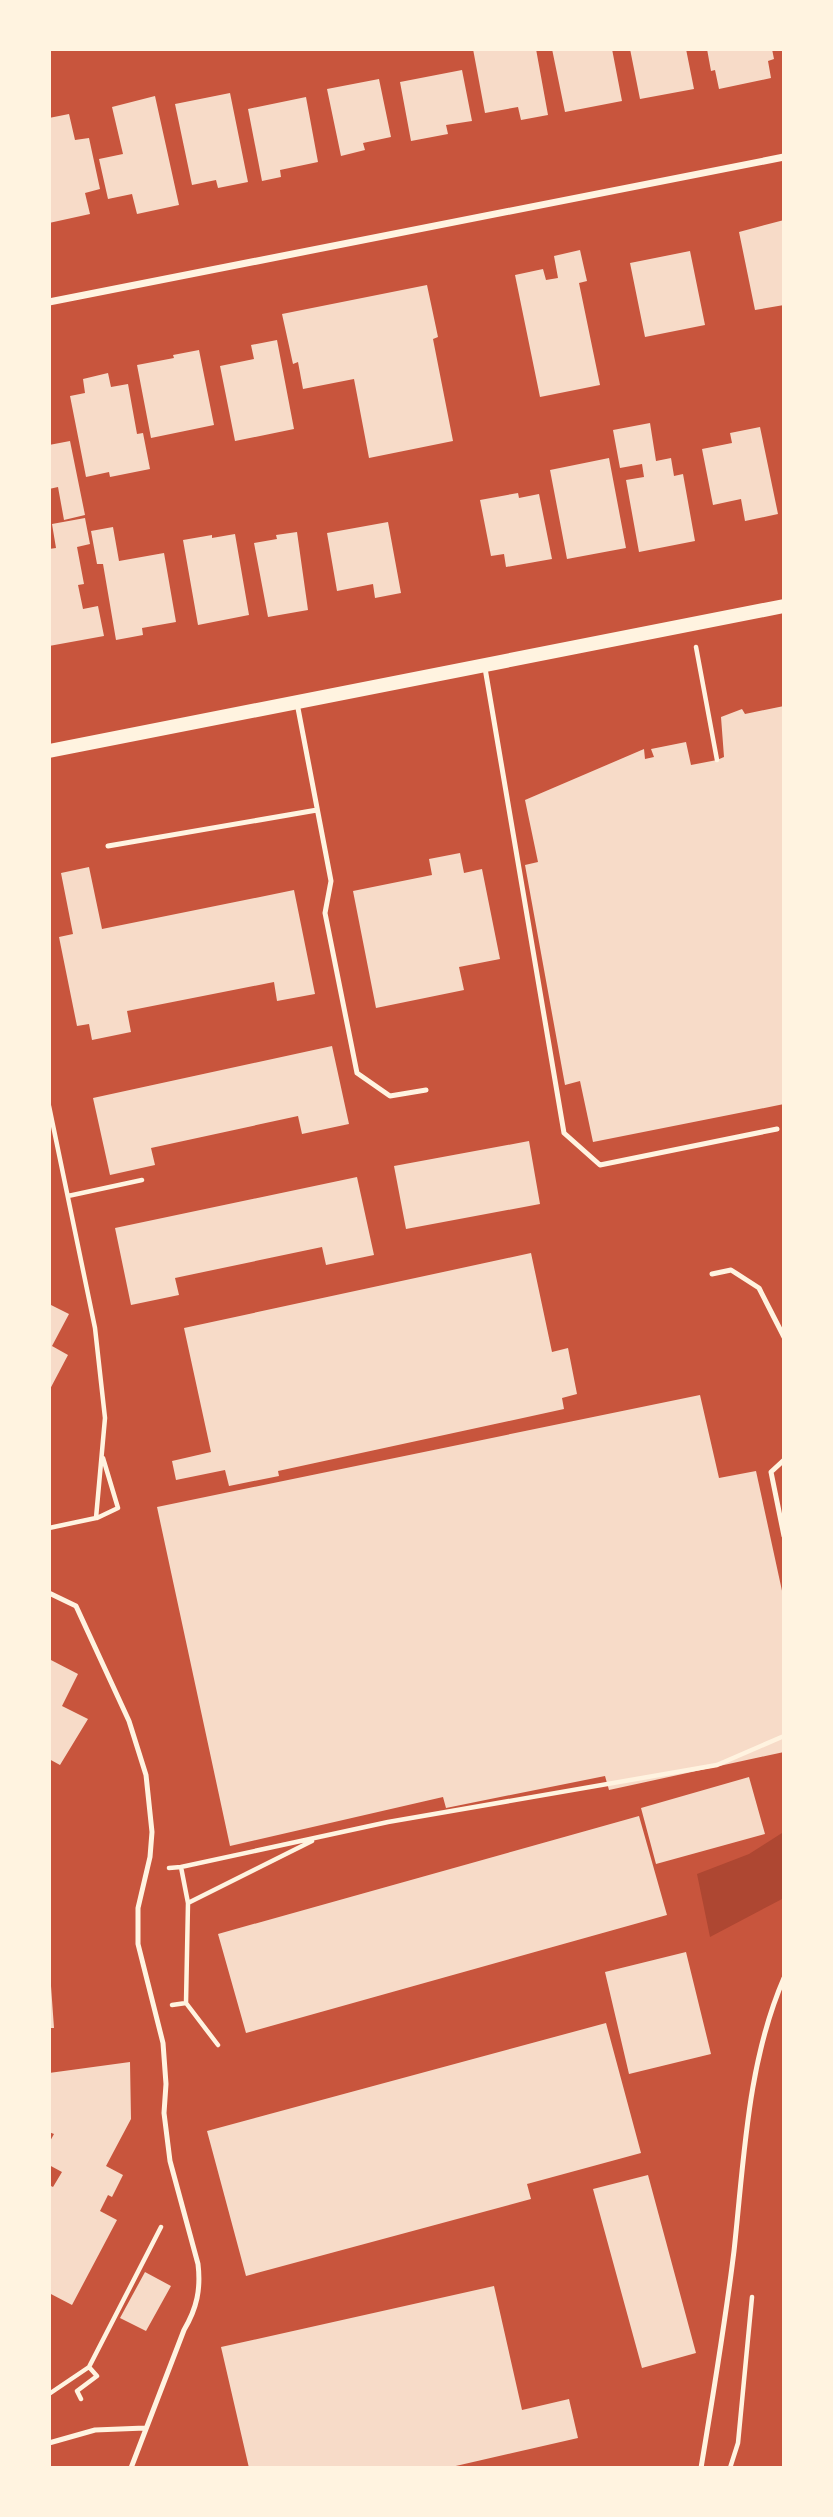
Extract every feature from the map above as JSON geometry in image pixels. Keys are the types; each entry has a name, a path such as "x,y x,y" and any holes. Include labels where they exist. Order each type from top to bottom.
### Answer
{"main road":[{"path":"49,751 784,606"}],"street":[{"path":"49,302 784,158"}],"lane":[{"path":"485,665 564,1133 600,1165 777,1129"},
{"path":"297,703 331,881 325,913 357,1073 390,1096 426,1090"},
{"path":"108,846 317,810"},
{"path":"712,1273 731,1270 759,1288 784,1337"},
{"path":"784,1460 771,1472 784,1536"},
{"path":"49,1593 76,1606 129,1721 148,1785 152,1832 150,1857 138,1908 138,1944 163,2043 164,2113 170,2161 198,2264 200,2281 193,2315 184,2330 131,2468"},
{"path":"701,2468 725,2326 751,2099 769,2020 784,1978"},
{"path":"49,2443 95,2430 145,2428"}],"path":[{"path":"698,654 717,760"},
{"path":"49,1106 95,1328 105,1418 96,1518"},
{"path":"68,1196 142,1180"},
{"path":"49,1528 96,1518 118,1508 102,1456"},
{"path":"181,1867 388,1822 717,1765 784,1736"},
{"path":"188,1903 319,1838"},
{"path":"183,1879 188,1903 186,2003 218,2045"},
{"path":"172,2005 186,2003"},
{"path":"49,2395 89,2367 161,2227"},
{"path":"82,2399 77,2391 97,2376 89,2367"}],"shaded area":[{"path":"784,1829 784,1898 710,1937 697,1874 749,1854"}],"building":[{"path":"473,49 536,49 548,115 521,120 518,107 485,113"},
{"path":"552,49 612,49 622,101 565,112"},
{"path":"630,49 686,49 694,89 640,99"},
{"path":"707,49 772,49 774,59 768,61 771,78 719,89 715,70 711,71"},
{"path":"462,70 472,121 446,125 448,134 411,141 400,82"},
{"path":"379,79 391,137 363,143 365,150 341,156 327,89"},
{"path":"230,93 248,182 218,188 216,180 192,185 175,104"},
{"path":"155,96 179,205 137,214 132,194 108,199 99,159 123,154 112,107"},
{"path":"306,97 318,162 280,170 281,177 262,181 248,109"},
{"path":"69,114 75,140 89,138 100,189 85,193 90,214 49,223 49,118"},
{"path":"784,220 784,305 755,310 739,232"},
{"path":"580,250 587,281 579,283 600,385 540,397 515,275 543,269 546,280 558,278 554,256"},
{"path":"690,251 705,325 645,337 630,263"},
{"path":"427,285 438,337 433,339 453,441 369,458 354,379 303,389 298,362 293,364 282,314"},
{"path":"277,340 294,429 235,441 220,366 254,359 251,345"},
{"path":"199,350 214,425 151,438 137,365"},
{"path":"108,373 111,387 128,384 137,434 143,433 150,469 110,477 109,472 86,477 70,396 85,393 83,379"},
{"path":"650,423 656,461 671,458 674,476 683,474 695,541 639,552 626,480 644,477 642,464 620,468 613,430"},
{"path":"760,427 778,514 745,521 741,499 713,505 702,449 732,443 730,433"},
{"path":"70,441 85,515 64,520 58,487 49,489 49,445"},
{"path":"609,458 626,548 567,559 550,470"},
{"path":"518,493 519,498 539,494 552,559 506,567 504,554 491,556 480,500"},
{"path":"85,518 90,544 77,547 84,584 78,585 83,609 98,606 104,636 49,646 49,549 56,548 52,524"},
{"path":"388,522 401,593 375,598 373,584 337,591 327,533"},
{"path":"113,527 119,561 164,553 176,622 142,628 143,635 116,640 103,564 97,564 91,531"},
{"path":"297,532 308,610 268,617 254,543 277,539 276,535"},
{"path":"235,534 249,615 198,625 183,540"},
{"path":"784,706 784,1104 593,1142 580,1081 565,1085 525,865 538,862 525,800 644,749 645,759 654,757 651,749 686,742 691,765 717,760 724,757 721,717 742,709 745,714"},
{"path":"460,853 464,873 482,869 500,959 459,967 464,990 376,1008 353,891 432,875 429,859"},
{"path":"89,867 102,929 294,890 315,994 277,1001 274,982 127,1011 131,1032 92,1040 89,1024 77,1026 59,937 73,934 61,873"},
{"path":"332,1046 349,1124 302,1134 298,1116 151,1148 155,1165 110,1175 93,1098"},
{"path":"529,1141 540,1204 406,1229 394,1166"},
{"path":"357,1177 374,1255 326,1265 322,1247 175,1278 179,1295 131,1305 115,1228"},
{"path":"531,1253 552,1352 568,1348 577,1394 562,1398 564,1409 278,1471 279,1476 229,1486 225,1470 176,1480 172,1461 211,1452 184,1328"},
{"path":"49,1304 69,1314 52,1346 68,1355 49,1391"},
{"path":"700,1395 719,1478 756,1471 784,1600 784,1752 609,1790 605,1776 446,1808 443,1797 230,1846 157,1507"},
{"path":"49,1659 78,1674 62,1706 88,1719 60,1765 49,1759"},
{"path":"749,1777 765,1834 656,1864 641,1808"},
{"path":"639,1816 667,1915 246,2033 218,1934"},
{"path":"686,1952 711,2054 629,2074 605,1972"},
{"path":"51,1986 54,2028 49,2028"},
{"path":"606,2023 641,2153 527,2184 531,2199 246,2276 207,2131"},
{"path":"130,2062 131,2119 106,2166 123,2175 112,2197 108,2195 100,2211 117,2220 72,2305 49,2293 49,2185 53,2187 62,2172 49,2165 49,2143 54,2134 49,2132 49,2073"},
{"path":"648,2175 696,2353 642,2368 593,2189"},
{"path":"145,2272 171,2286 146,2331 120,2318"},
{"path":"494,2286 522,2410 569,2399 578,2438 447,2468 249,2468 221,2347"}]}
